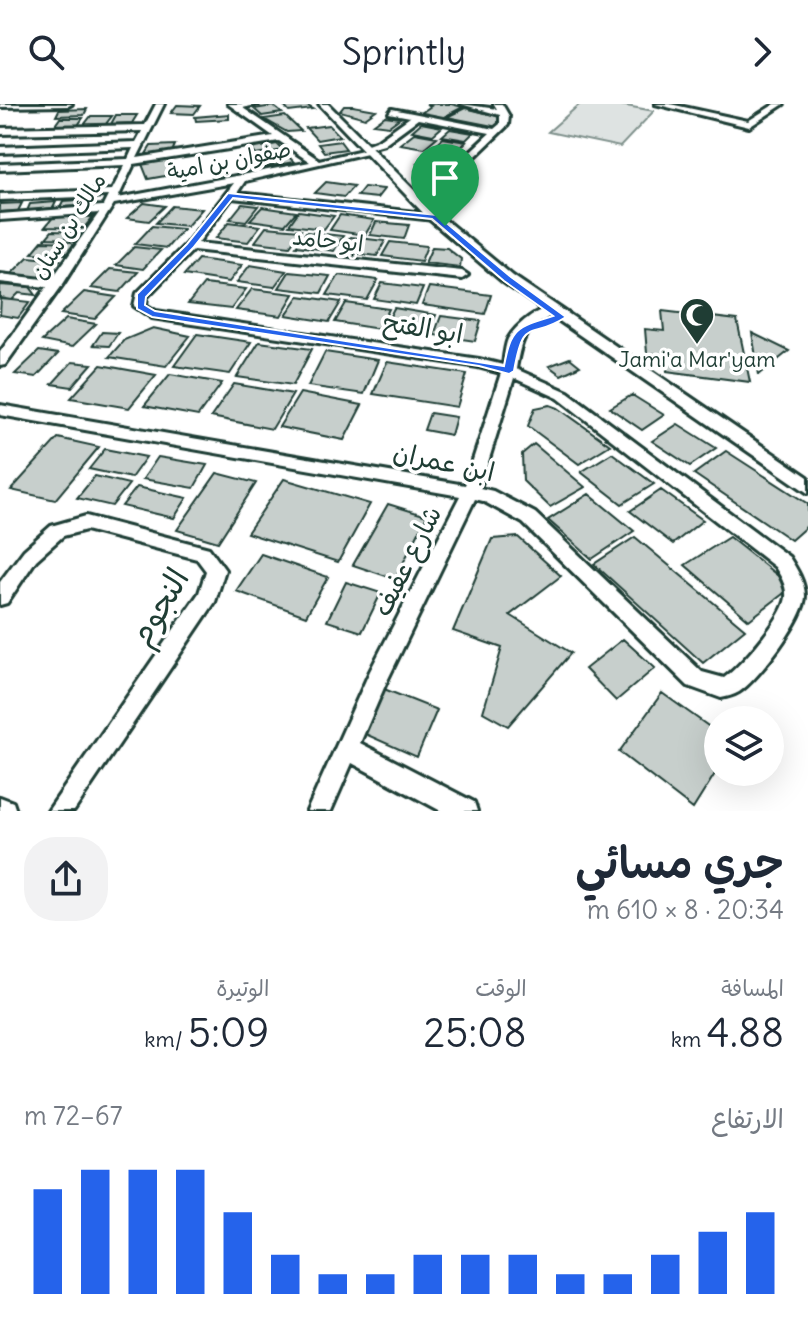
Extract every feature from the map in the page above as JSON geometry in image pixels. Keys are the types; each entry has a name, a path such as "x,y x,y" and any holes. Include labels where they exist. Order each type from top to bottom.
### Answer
{"street":[{"path":"19,114 28,104"},
{"path":"0,105 68,104"},
{"name":"مالك بن سنان","path":"0,362 57,284 111,201 128,162 160,104"},
{"path":"233,106 255,104"},
{"path":"323,104 434,217 508,279 808,486"},
{"path":"465,104 504,113"},
{"path":"413,194 440,186 506,121 498,104"},
{"path":"659,104 749,124 780,104"},
{"path":"233,106 318,163"},
{"path":"392,111 495,132"},
{"name":"صفوان بن امية","path":"0,217 242,179 318,163 365,150 417,116"},
{"path":"0,131 10,122"},
{"path":"0,131 146,128"},
{"path":"0,167 128,162 279,138"},
{"path":"0,150 137,145"},
{"name":"ابو الفتح","path":"242,179 190,246 141,296 140,306 152,314 479,363 509,371 563,395 782,562 794,581"},
{"path":"231,195 434,217"},
{"path":"0,197 111,201"},
{"name":"ابو حامد","path":"190,246 462,275"},
{"path":"0,278 57,284"},
{"name":"شارع عفيف","path":"319,811 377,678 471,491 509,371 514,341 522,329 556,314"},
{"name":"ابن عمران","path":"0,410 471,491 502,501 529,518 695,679 716,688 731,686 766,646 795,603 794,581"},
{"name":"النجوم","path":"0,597 30,555 57,531 86,523 203,553 216,570 208,596 60,811"},
{"path":"347,748 465,811"}],"shaded area":[{"path":"580,104 615,104 654,111 620,147 548,132"}],"building":[{"path":"304,104 313,109 289,112 283,105"},
{"path":"426,104 463,107 442,118 421,113 431,106"},
{"path":"177,105 200,106 194,114 171,113"},
{"path":"273,106 282,113 262,116 254,109"},
{"path":"344,106 376,110 365,118 340,111"},
{"path":"465,108 502,117 498,127 447,117"},
{"path":"87,109 84,115 56,116 59,110"},
{"path":"229,114 229,119 196,121 195,117"},
{"path":"116,115 137,115 132,123 111,124"},
{"path":"91,116 112,116 105,125 84,125"},
{"path":"285,116 301,131 287,132 264,119"},
{"path":"385,116 400,118 389,126 374,124"},
{"path":"60,118 83,118 78,125 55,125"},
{"path":"421,123 442,127 433,135 412,131"},
{"path":"329,125 340,136 317,140 306,128"},
{"path":"450,129 473,133 466,140 442,136"},
{"path":"414,133 437,137 424,148 400,144"},
{"path":"443,138 466,142 455,154 431,149"},
{"path":"340,141 346,149 324,152 318,144"},
{"path":"277,144 283,150 256,155 251,149"},
{"path":"175,145 171,154 146,154 151,146"},
{"path":"285,153 294,162 265,167 257,158"},
{"path":"428,153 454,158 444,168 417,163"},
{"path":"168,160 176,174 148,179 142,164"},
{"path":"326,182 354,186 344,197 315,193"},
{"path":"364,187 384,189 377,198 357,196"},
{"path":"95,199 92,206 60,207 63,201"},
{"path":"56,202 53,208 27,211 30,204"},
{"path":"22,203 18,211 0,212 0,204"},
{"path":"144,203 165,206 149,221 127,218"},
{"path":"242,204 258,206 246,221 230,219"},
{"path":"172,206 202,209 187,226 156,223"},
{"path":"262,207 296,212 285,225 250,220"},
{"path":"299,211 334,216 324,229 289,225"},
{"path":"340,215 374,220 365,235 330,230"},
{"path":"54,216 93,217 84,228 45,227"},
{"path":"229,222 260,226 248,242 216,238"},
{"path":"376,222 409,225 404,239 370,235"},
{"path":"152,226 183,229 167,248 135,244"},
{"path":"266,227 301,230 290,246 255,242"},
{"path":"52,231 81,232 76,239 46,238"},
{"path":"306,232 343,236 334,251 296,246"},
{"path":"350,237 385,241 377,256 341,252"},
{"path":"42,241 75,242 66,254 32,253"},
{"path":"390,242 427,246 421,261 382,256"},
{"path":"134,247 161,250 143,269 116,265"},
{"path":"432,247 447,248 461,259 460,267 425,263"},
{"path":"28,257 60,260 42,279 9,276"},
{"path":"198,259 242,265 229,282 184,275"},
{"path":"250,265 286,271 274,287 237,282"},
{"path":"110,269 138,272 120,292 91,288"},
{"path":"289,272 330,276 321,293 279,288"},
{"path":"339,275 378,280 367,300 327,295"},
{"path":"382,283 423,288 416,305 374,299"},
{"path":"204,284 246,289 231,309 188,304"},
{"path":"0,285 30,287 36,295 19,293 12,300 0,299"},
{"path":"429,287 491,295 485,314 422,305"},
{"path":"252,289 294,294 281,316 236,310"},
{"path":"84,292 116,297 95,319 61,314"},
{"path":"299,296 341,302 329,322 286,315"},
{"path":"1,298 30,302 18,318 0,315"},
{"path":"346,303 389,309 379,329 335,322"},
{"path":"394,308 436,315 428,335 384,328"},
{"path":"662,311 737,320 750,382 667,371 666,355 647,353 645,329 664,331"},
{"path":"441,316 481,321 475,341 434,335"},
{"path":"66,319 96,324 72,347 42,341"},
{"path":"153,328 190,336 166,366 109,357 124,340"},
{"path":"102,332 118,333 109,346 93,345"},
{"path":"752,333 789,351 759,375"},
{"path":"197,334 251,342 230,374 174,366"},
{"path":"259,342 312,349 293,385 237,377"},
{"path":"39,351 58,354 36,377 15,374"},
{"path":"325,352 378,360 364,394 308,386"},
{"path":"570,358 580,366 561,375 549,366"},
{"path":"72,362 92,364 72,387 52,384"},
{"path":"387,362 467,374 457,407 373,394"},
{"path":"101,365 156,375 129,408 71,398"},
{"path":"170,374 222,383 198,416 144,406"},
{"path":"234,384 293,394 272,429 211,417"},
{"path":"300,393 362,405 344,440 279,427"},
{"path":"632,395 664,415 642,430 610,408"},
{"path":"550,405 610,445 579,464 528,426 535,408"},
{"path":"430,413 456,417 451,435 424,430"},
{"path":"678,424 716,448 690,466 652,441"},
{"path":"58,438 99,447 55,500 11,490"},
{"path":"534,444 585,487 550,507 523,481 522,454"},
{"path":"105,449 146,457 131,478 89,469"},
{"path":"726,451 808,504 808,525 791,540 694,474"},
{"path":"612,453 654,484 622,504 581,472"},
{"path":"158,457 207,465 194,488 143,479"},
{"path":"217,473 256,483 218,542 177,530"},
{"path":"95,476 129,484 112,506 77,498"},
{"path":"284,479 370,504 338,562 247,533"},
{"path":"137,487 187,498 174,518 122,506"},
{"path":"661,490 703,520 673,544 630,511"},
{"path":"589,494 634,531 592,559 548,520"},
{"path":"388,504 427,516 395,579 353,565"},
{"path":"518,537 561,576 510,615 571,653 508,726 483,712 502,648 453,631 492,539"},
{"path":"635,537 745,629 703,663 594,564"},
{"path":"729,537 792,587 749,620 685,565"},
{"path":"261,554 328,577 306,616 236,591"},
{"path":"346,582 381,593 362,632 327,621"},
{"path":"623,639 655,668 616,701 585,669"},
{"path":"384,689 437,710 417,757 363,733"},
{"path":"662,693 704,723 704,786 707,786 693,809 619,752"}],"place":[{"name":"Jami'a Mar'yam","path":"697,346"}],"route":[{"path":"231,195 434,217 445,226 508,279 561,317 522,329 514,341 509,371 479,363 152,314 140,306 141,296 190,246 231,195"}]}
